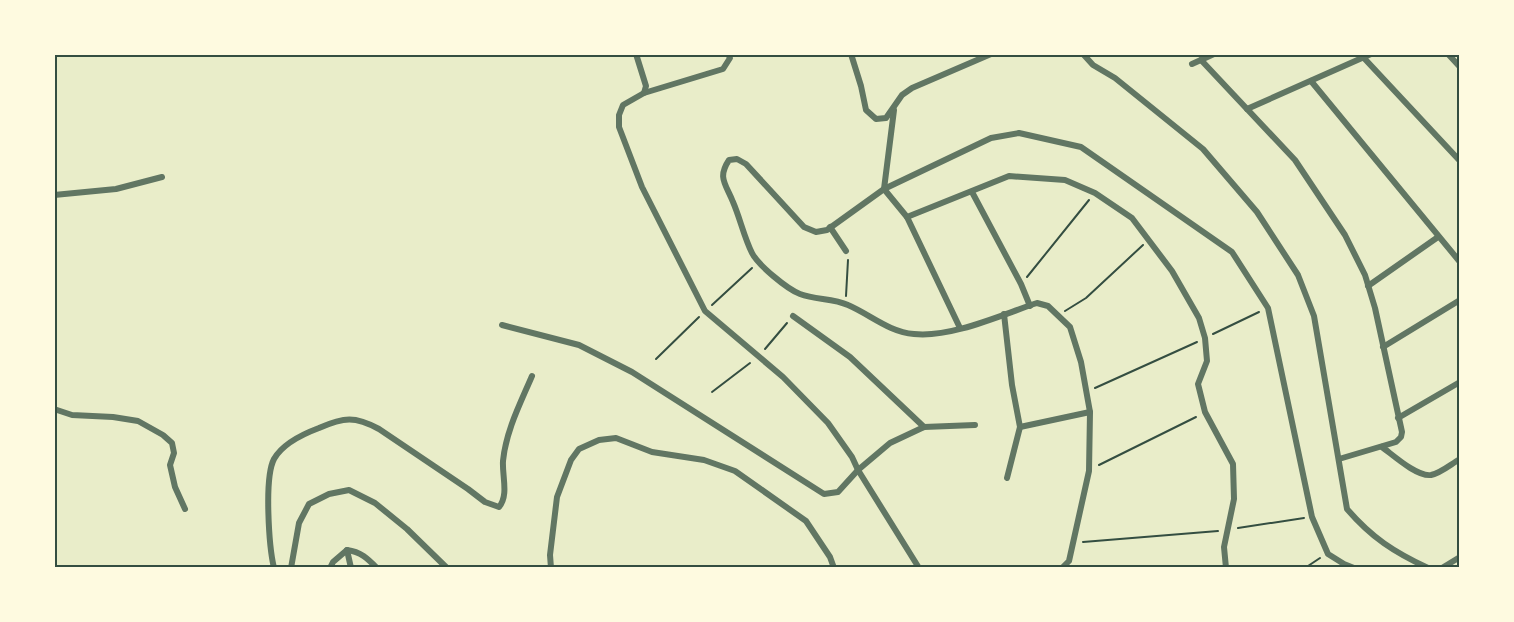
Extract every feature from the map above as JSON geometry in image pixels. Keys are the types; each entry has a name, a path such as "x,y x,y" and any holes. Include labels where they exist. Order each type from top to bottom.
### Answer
{"street":[{"path":"636,54 646,80 644,93"},
{"path":"728,54 730,58 723,69 644,93 623,105 618,115 619,127 642,187 705,311 783,377 828,423 852,456 858,470 919,568"},
{"path":"851,54 866,110 876,119 886,118 894,110 902,95 912,88 991,54"},
{"path":"1083,54 1203,149 1257,212 1298,275 1314,316 1347,509 1362,527 1397,554 1428,568"},
{"path":"1191,64 1214,54"},
{"path":"1247,109 1371,54"},
{"path":"1448,54 1460,67"},
{"path":"1363,57 1460,161"},
{"path":"1201,60 1295,160 1345,235 1365,275 1402,432 1396,442 1339,459"},
{"path":"1311,81 1438,237 1459,258"},
{"path":"894,110 884,189 907,217 960,328"},
{"path":"1062,568 1069,561 1089,471 1090,412 1070,327 1048,306 1037,303 940,335 913,334 894,330 846,304 797,293 752,255 722,177 723,168 729,160 737,159 746,164 804,227 816,232 830,227 884,189 991,138 1019,133 1081,147 1232,252 1268,308 1312,517 1328,554 1354,568"},
{"path":"907,217 1009,176 1065,180 1095,193 1132,218 1173,271 1198,318 1205,338 1207,361 1198,384 1205,412 1233,464 1234,499 1224,547 1226,568"},
{"path":"54,195 116,189 162,177"},
{"path":"972,192 1021,284 1030,306"},
{"path":"830,227 846,251"},
{"path":"1368,286 1438,237"},
{"path":"1383,347 1460,300"},
{"path":"1004,314 1012,385 1020,427 1007,478"},
{"path":"793,316 850,357 924,427"},
{"path":"502,326 579,345 632,372 825,494 838,492 858,470 890,443 924,427 975,425"},
{"path":"274,568 270,548 269,485 273,460 294,440 343,419 366,422 380,429 485,502 499,507 504,497 505,446 532,376"},
{"path":"1398,418 1460,382"},
{"path":"54,409 72,415 138,421 163,435 172,443 174,453 170,465 175,487 185,509"},
{"path":"1020,427 1090,412"},
{"path":"551,568 550,555 557,497 571,460 579,449 599,440 616,438 652,452 704,460 735,471 806,521 830,557 834,568"},
{"path":"1382,447 1420,474 1430,475 1460,459"},
{"path":"291,568 299,523 309,504 329,494 349,490 375,503 407,529 447,568"},
{"path":"330,568 333,561 347,550 357,551 376,568"},
{"path":"347,550 351,568"},
{"path":"1445,567 1460,557"}],"path":[{"path":"1021,284 1095,193"},
{"path":"1058,315 1086,298 1148,239"},
{"path":"846,251 849,262 846,304"},
{"path":"1087,392 1268,308"},
{"path":"1089,471 1205,412"},
{"path":"1074,543 1227,530 1312,517"},
{"path":"1305,568 1328,554"}]}
